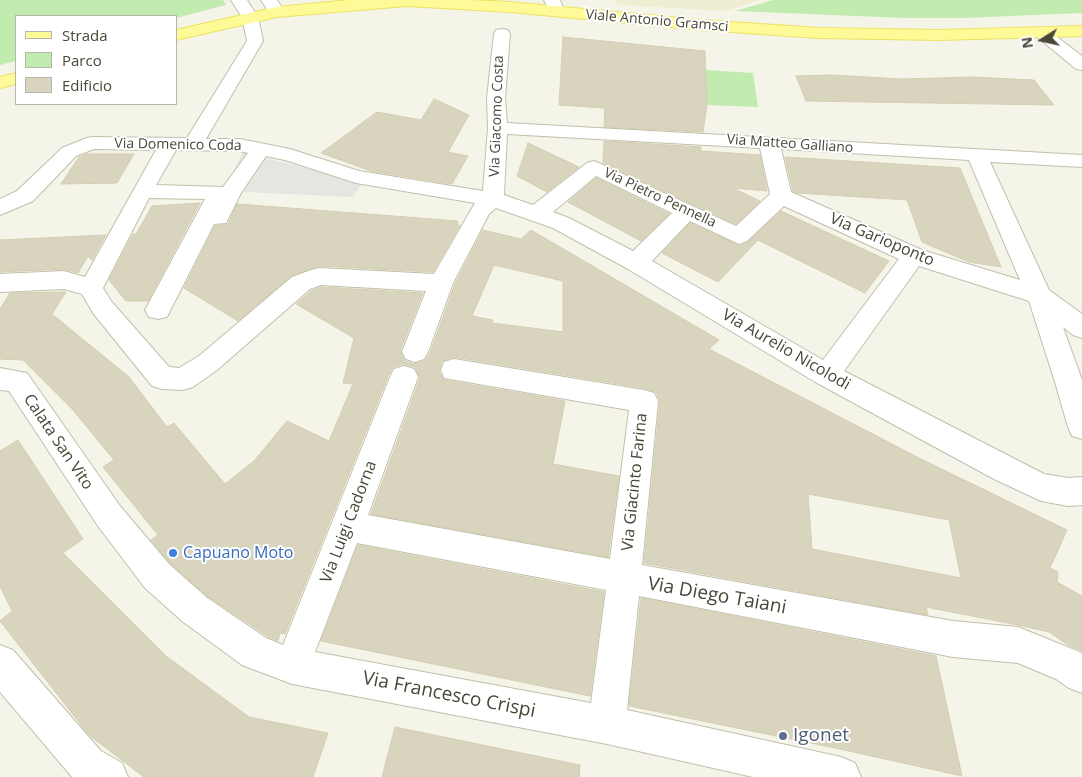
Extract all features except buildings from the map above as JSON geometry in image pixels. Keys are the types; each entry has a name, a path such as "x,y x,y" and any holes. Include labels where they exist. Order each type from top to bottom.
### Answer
{"main road":[{"name":"Viale Antonio Gramsci","path":"178,34 243,7 407,1 554,6 701,26 810,32 940,35 1082,31"},
{"path":"0,83 15,78"}],"street":[{"path":"193,144 252,49 255,41 255,34 243,7"},
{"path":"1042,33 1082,65"},
{"name":"Via Giacomo Costa","path":"493,199 498,128 496,98 502,34"},
{"name":"Via Matteo Galliano","path":"498,128 769,142 977,156 1082,160"},
{"path":"769,142 781,196"},
{"name":"Via Domenico Coda","path":"0,208 25,196 69,152 90,143 240,146 290,155 356,177 493,199"},
{"path":"91,288 169,144"},
{"path":"180,294 231,192 260,149"},
{"path":"977,156 1039,295 1078,403 1082,427"},
{"name":"Via Pietro Pennella","path":"538,213 594,167 739,236 781,196"},
{"path":"142,191 219,193 158,310"},
{"name":"Via Garioponto","path":"781,196 914,256 1039,295"},
{"name":"Via Aurelio Nicolodi","path":"493,199 538,213 561,223 636,263 827,375 1005,470 1041,487 1068,492 1082,491"},
{"name":"Via Luigi Cadorna","path":"292,666 442,283 480,210 493,199"},
{"path":"636,263 687,212"},
{"path":"827,375 914,256"},
{"path":"0,283 64,280 91,288 102,307 162,378 183,379 208,363 301,283 319,276 442,283"},
{"path":"1039,295 1082,328"},
{"name":"Via Giacinto Farina","path":"454,370 644,401 607,725"},
{"name":"Calata San Vito","path":"0,379 17,381 109,516"},
{"name":"Via Francesco Crispi","path":"109,516 157,576 194,609 255,652 292,666 607,725 841,777"},
{"name":"Via Diego Taiani","path":"348,526 953,639 1018,645 1069,666 1082,675"},
{"path":"0,663 87,765 108,777"}],"shaded area":[{"path":"613,0 760,0 726,11 619,5"},
{"path":"243,152 363,183 352,197 224,191"}],"green space":[{"path":"0,0 223,0 226,5 178,17 178,15 15,15 15,61 0,65"},
{"path":"773,0 1082,0 1082,13 964,18 904,18 735,11"},
{"path":"706,70 753,73 758,107 707,105"}],"place":[{"name":"Capuano Moto","path":"173,553"},
{"name":"Igonet","path":"783,736"}]}
